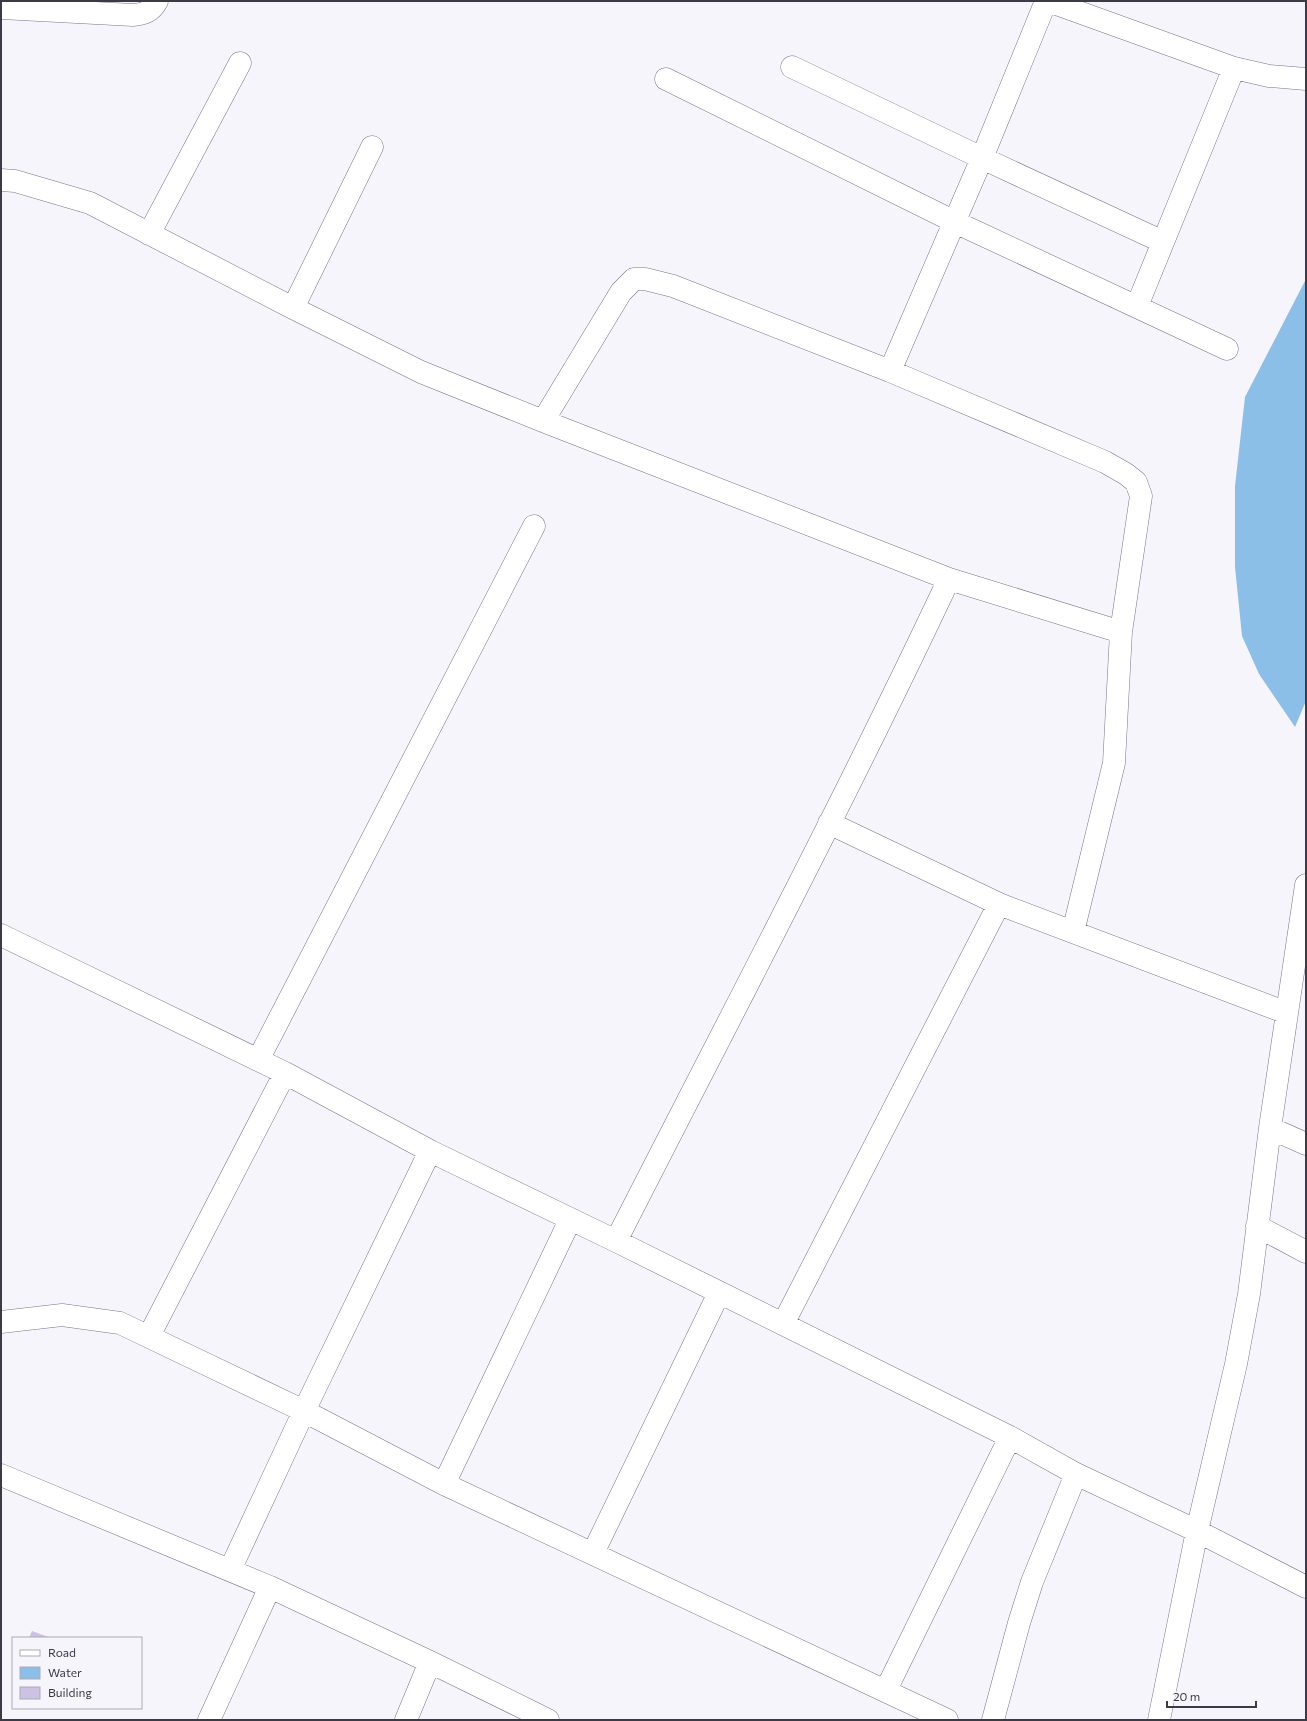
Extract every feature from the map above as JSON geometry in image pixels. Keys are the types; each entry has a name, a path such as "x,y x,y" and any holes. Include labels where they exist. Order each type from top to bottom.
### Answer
{"street":[{"path":"1,8 133,15 144,14 153,8 157,1"},
{"path":"890,372 955,222 1047,1 1234,68 1269,76 1306,79"},
{"path":"149,234 240,63"},
{"path":"792,66 982,158 1163,242"},
{"path":"1137,306 1234,68"},
{"path":"666,79 955,222 1227,348"},
{"path":"293,308 372,147"},
{"path":"1,180 29,185 90,203 293,308 421,372 949,578 1121,632"},
{"path":"543,420 621,292 634,279 645,279 673,286 890,372 1105,462 1126,474 1136,482 1141,496 1121,632 1114,763 1073,932"},
{"path":"258,1060 534,526"},
{"path":"616,1241 909,665 949,578"},
{"path":"829,822 998,904 1287,1013"},
{"path":"1159,1720 1197,1531 1236,1364 1249,1294 1270,1128 1306,885"},
{"path":"783,1324 998,904"},
{"path":"1,935 285,1073 430,1151 616,1241 1010,1437 1076,1474 1197,1531 1306,1586"},
{"path":"149,1336 285,1073"},
{"path":"1270,1128 1306,1144"},
{"path":"230,1570 304,1411 430,1151"},
{"path":"444,1484 570,1220"},
{"path":"1257,1226 1306,1252"},
{"path":"593,1553 719,1293"},
{"path":"1,1322 62,1316 120,1323 304,1411 444,1484 886,1690 947,1720"},
{"path":"886,1690 1010,1437"},
{"path":"993,1720 1019,1622 1032,1582 1076,1474"},
{"path":"1,1475 270,1587 430,1662 548,1720"},
{"path":"209,1720 270,1587"},
{"path":"406,1720 430,1662"}],"water":[{"path":"1306,279 1306,701 1295,727 1259,674 1242,636 1235,567 1235,486 1245,397"}],"building":[{"path":"32,1631 48,1637 29,1637"}]}
